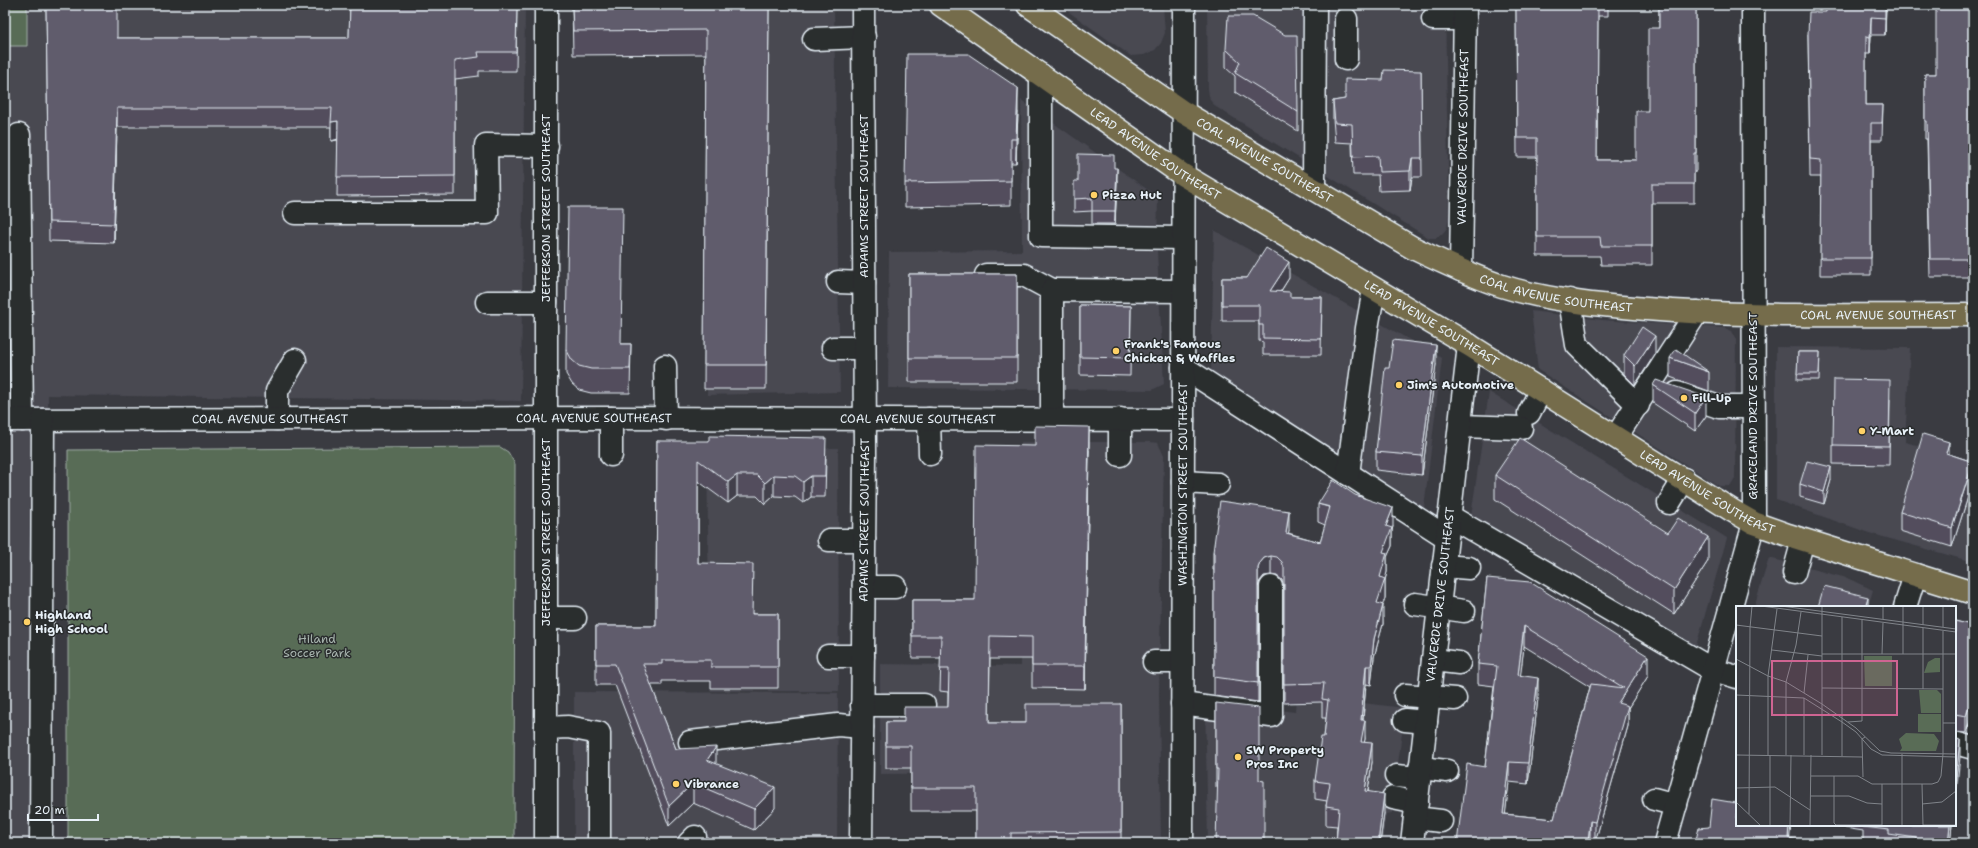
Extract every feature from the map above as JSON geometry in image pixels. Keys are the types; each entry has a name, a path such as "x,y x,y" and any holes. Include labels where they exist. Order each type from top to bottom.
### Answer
{"main road":[{"name":"LEAD AVENUE SOUTHEAST","path":"941,5 1183,175 1469,345 1754,523 1803,540 1973,593"},
{"path":"1028,5 1183,112"},
{"name":"COAL AVENUE SOUTHEAST","path":"1183,112 1314,188 1413,248 1461,270 1503,286 1618,308 1753,314 1973,315"}],"street":[{"name":"JEFFERSON STREET SOUTHEAST","path":"546,5 546,843"},
{"name":"ADAMS STREET SOUTHEAST","path":"861,843 865,419 863,5"},
{"name":"WASHINGTON STREET SOUTHEAST","path":"1182,843 1184,5"},
{"path":"1314,188 1315,5"},
{"name":"GRACELAND DRIVE SOUTHEAST","path":"1665,843 1713,670 1730,632 1754,523 1753,5"},
{"path":"1433,19 1465,12"},
{"name":"VALVERDE DRIVE SOUTHEAST","path":"1461,270 1465,12"},
{"path":"1346,19 1346,60"},
{"path":"814,39 864,37"},
{"path":"1041,75 1041,236 1183,238"},
{"path":"19,135 23,420 41,843"},
{"path":"295,213 487,213 486,145 547,146"},
{"path":"969,275 1024,275 1052,290 1183,291"},
{"path":"838,282 864,283"},
{"path":"1348,474 1367,328 1374,289"},
{"path":"1052,290 1052,420"},
{"path":"1570,300 1577,344 1638,405"},
{"path":"487,302 546,302"},
{"path":"1616,437 1697,312"},
{"name":"VALVERDE DRIVE SOUTHEAST","path":"1412,843 1420,773 1415,721 1428,696 1469,345"},
{"path":"833,348 864,348"},
{"path":"277,419 277,391 296,360"},
{"path":"665,366 666,419"},
{"path":"1183,367 1446,537"},
{"path":"1651,384 1719,407 1753,407"},
{"path":"1460,426 1525,420 1540,390"},
{"name":"COAL AVENUE SOUTHEAST","path":"23,420 546,418 1183,420"},
{"path":"611,418 611,455"},
{"path":"929,419 930,454"},
{"path":"1120,420 1120,455"},
{"path":"1669,503 1684,479"},
{"path":"1183,482 1218,484"},
{"path":"1449,516 1579,597 1713,670 1736,677"},
{"path":"829,540 864,540"},
{"path":"1794,573 1803,540"},
{"path":"1443,566 1469,568"},
{"path":"1905,606 1916,575"},
{"path":"864,587 895,587"},
{"path":"1182,704 1271,716 1271,587"},
{"path":"1415,604 1464,611"},
{"path":"547,618 575,618"},
{"path":"828,656 863,656"},
{"path":"1432,660 1459,663"},
{"path":"1154,662 1182,662"},
{"path":"1405,695 1455,699"},
{"path":"690,742 838,725 862,716 924,705"},
{"path":"546,728 568,727 599,733 598,843"},
{"path":"1956,743 1973,748"},
{"path":"1396,776 1447,771"},
{"path":"1394,798 1416,811 1441,821"},
{"path":"1654,799 1676,805"}],"shaded area":[{"name":"Highland High School","path":"5,5 525,5 521,401 48,395 50,843 5,843"},
{"path":"572,5 834,5 840,392 707,395 705,54 574,54"},
{"path":"1059,5 1163,5 1165,33 1161,43 1155,50 1144,55 1131,56"},
{"path":"1207,5 1445,5 1449,219 1447,228 1442,234 1436,238 1429,238 1216,107 1210,100 1208,90"},
{"path":"1021,100 1158,197 1157,251 1164,384 1152,390 888,388 889,252 1022,251"},
{"path":"1214,230 1442,358 1424,508 1211,373"},
{"path":"1531,311 1603,320 1725,328 1732,331 1736,340 1735,478 1730,486 1719,486 1538,370"},
{"path":"1776,347 1910,348 1905,442 1973,460 1973,562 1869,533 1776,500"},
{"path":"1489,392 1727,538 1694,653 1470,523"},
{"path":"1021,442 1150,442 1158,443 1164,456 1159,694 1161,843 1020,843 1020,773 880,774 880,664 1021,666"},
{"path":"838,448 839,691 710,691 707,449"},
{"path":"1769,558 1847,578 1873,590 1868,606 1754,606"},
{"path":"574,692 838,693 837,843 574,843"},
{"path":"1296,695 1405,708 1392,813 1386,814 1382,843 1208,843 1205,701 1295,712"}],"green space":[{"path":"5,5 27,5 27,46 5,46"},
{"name":"Hiland Soccer Park","path":"500,447 508,452 515,464 514,843 68,843 68,450"}],"building":[{"path":"46,5 117,5 117,38 349,38 350,5 517,5 516,52 478,52 479,57 455,60 455,176 337,177 338,121 331,122 332,108 117,108 114,224 49,222"},
{"path":"572,5 769,5 766,365 704,365 706,30 573,31"},
{"path":"1516,5 1598,5 1597,160 1636,160 1636,111 1648,111 1648,28 1659,28 1659,5 1696,5 1696,153 1694,153 1694,184 1652,184 1652,246 1601,246 1600,237 1537,237 1537,138 1517,138"},
{"path":"1826,5 1885,5 1885,18 1871,17 1870,37 1866,36 1866,105 1883,105 1882,123 1871,123 1871,258 1820,258 1821,160 1810,159 1808,34 1809,12 1826,12"},
{"path":"1936,5 1973,5 1973,259 1930,259 1927,121 1925,121 1925,74 1936,74"},
{"path":"1228,16 1253,16 1285,35 1297,35 1298,112 1235,73 1240,62 1226,49"},
{"path":"907,54 968,54 1018,88 1016,139 1011,139 1011,181 905,183"},
{"path":"1384,70 1421,71 1422,158 1412,158 1410,171 1379,172 1378,156 1353,157 1352,124 1335,123 1333,101 1345,99 1345,79 1383,80"},
{"path":"1078,154 1114,155 1114,168 1117,168 1115,211 1092,211 1092,198 1074,199 1074,181 1078,181"},
{"path":"568,207 623,207 621,344 631,344 630,369 591,369 579,366 572,360 566,349"},
{"path":"1266,248 1289,262 1270,291 1290,292 1290,297 1322,297 1321,339 1263,338 1263,325 1259,325 1259,305 1222,305 1222,278 1247,278"},
{"path":"909,274 1017,274 1017,358 909,358"},
{"path":"1080,305 1131,306 1130,358 1080,357"},
{"path":"1642,327 1655,336 1635,366 1624,355"},
{"path":"1393,340 1436,345 1422,456 1376,452 1385,368 1389,368"},
{"path":"1676,349 1709,372 1670,358"},
{"path":"1798,352 1820,352 1819,374 1797,374"},
{"path":"1834,379 1890,380 1889,446 1833,445"},
{"path":"1656,380 1706,397 1695,413 1653,385"},
{"path":"1035,426 1089,427 1085,666 1032,666 1032,637 990,636 989,723 1026,723 1026,704 1121,704 1121,832 1011,833 1011,843 976,843 976,788 911,788 911,746 886,746 886,722 904,722 904,707 948,707 949,669 940,669 941,636 912,636 912,600 975,600 976,445 1035,446"},
{"path":"1923,434 1949,442 1946,453 1973,462 1952,528 1900,512"},
{"path":"709,436 826,438 825,476 811,476 803,482 795,476 774,475 765,483 757,475 737,475 728,482 698,460 698,563 753,564 752,614 778,614 778,667 711,667 711,660 662,660 662,664 643,664 676,749 716,747 707,760 775,787 754,809 693,783 669,806 615,664 596,664 596,626 656,626 657,441 709,441"},
{"path":"1520,438 1668,533 1678,518 1708,537 1674,590 1495,475"},
{"path":"1807,461 1831,467 1824,492 1800,484"},
{"path":"1333,480 1355,495 1393,508 1386,526 1392,528 1383,552 1387,553 1380,577 1385,579 1377,603 1383,605 1374,639 1371,666 1366,666 1361,720 1365,720 1361,742 1372,743 1365,791 1384,794 1378,843 1336,843 1339,808 1326,806 1330,783 1315,781 1321,737 1324,737 1328,700 1322,699 1324,683 1284,684 1284,568 1282,562 1277,557 1271,556 1264,558 1258,568 1258,683 1214,677 1213,552 1220,501 1289,511 1286,533 1320,542 1330,507 1318,504"},
{"path":"1487,578 1530,582 1648,656 1618,703 1628,706 1595,822 1590,821 1588,843 1457,843 1467,764 1485,767 1497,666 1478,664","holes":["1524,626 1624,688 1591,684 1554,819 1503,814 1509,762 1528,763 1538,678 1518,675"]},
{"path":"1824,586 1868,597 1865,606 1818,606"},
{"path":"1970,611 1973,612 1973,694 1966,716 1956,714 1956,621 1967,624"},
{"path":"1216,703 1259,708 1259,780 1264,781 1264,843 1216,843 1218,769 1216,769"},
{"path":"1956,738 1960,740 1956,777"},
{"path":"1712,799 1736,803 1736,826 1789,826 1788,838 1815,843 1695,843 1699,828 1709,827"},
{"path":"1950,826 1948,843 1915,843 1916,838 1889,834 1889,830 1863,827"}],"place":[{"name":"Pizza Hut","path":"1094,195"},
{"name":"Frank's Famous Chicken & Waffles","path":"1116,351"},
{"name":"Jim's Automotive","path":"1399,385"},
{"name":"Fill-Up","path":"1684,398"},
{"name":"Y-Mart","path":"1862,431"},
{"name":"Highland High School","path":"27,622"},
{"name":"SW Property Pros Inc","path":"1238,757"},
{"name":"Vibrance","path":"676,784"}]}
